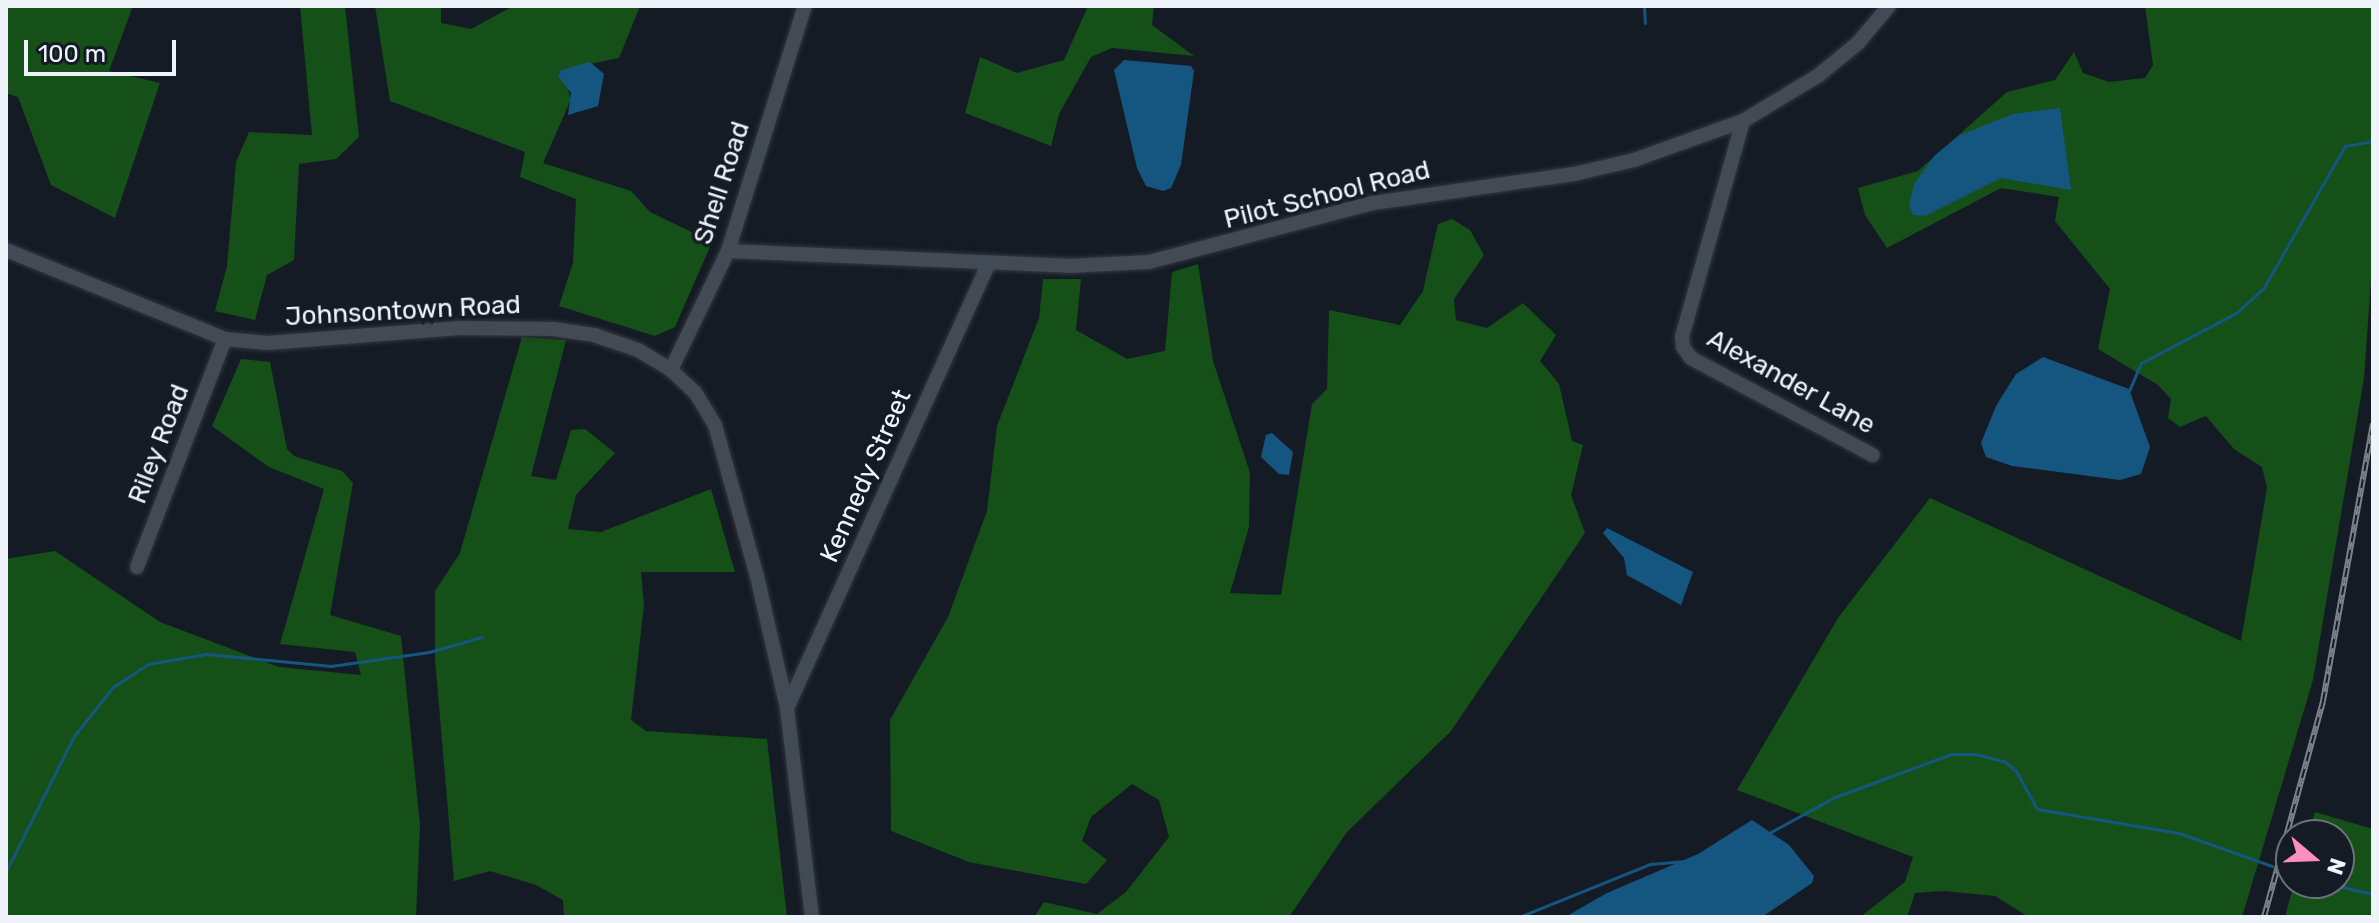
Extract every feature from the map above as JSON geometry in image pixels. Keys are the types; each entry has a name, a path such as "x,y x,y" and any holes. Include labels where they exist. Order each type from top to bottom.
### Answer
{"street":[{"name":"Shell Road","path":"671,370 728,251 805,6"},
{"name":"Pilot School Road","path":"728,251 988,264 1095,265 1161,260 1373,203 1516,185 1634,160 1743,121 1819,75 1858,43 1889,6"},
{"name":"Alexander Lane","path":"1743,121 1682,337 1683,347 1691,358 1873,455"},
{"name":"Johnsontown Road","path":"6,250 225,339 268,343 459,328 553,329 609,340 671,370 695,392 715,425 787,708 812,917"},
{"name":"Kennedy Street","path":"787,708 988,264"},
{"name":"Riley Road","path":"137,567 225,339"}],"green space":[{"path":"6,6 133,6 109,71 160,83 115,218 51,185 18,97 6,93"},
{"path":"300,6 345,6 359,137 336,159 299,164 294,260 267,275 255,320 215,311 227,266 236,162 249,132 312,135"},
{"path":"375,6 441,6 441,23 471,29 513,6 640,6 619,58 561,70 571,99 543,163 631,191 650,212 712,242 675,327 655,336 559,306 573,263 576,199 520,177 525,152 390,101"},
{"path":"1088,6 1154,6 1152,25 1194,56 1112,48 1091,57 1059,114 1051,146 965,113 980,57 1017,73 1064,60"},
{"path":"2145,6 2373,6 2373,253 2364,378 2313,680 2242,917 2029,917 1995,896 1943,891 1915,893 1907,917 1860,917 1905,882 1913,857 1737,790 1838,618 1930,498 2241,641 2267,488 2262,467 2234,449 2206,416 2180,427 2168,418 2171,399 2158,385 2098,349 2110,289 2055,221 2059,197 2001,188 1887,248 1865,215 1858,188 1918,171 2007,92 2055,80 2074,52 2083,73 2109,82 2145,78 2153,65"},
{"path":"1452,219 1470,230 1484,255 1454,299 1456,320 1487,328 1523,303 1556,335 1540,361 1559,384 1572,441 1583,445 1571,495 1585,533 1451,731 1347,832 1289,917 1034,917 1044,902 1097,914 1126,892 1169,837 1159,800 1132,784 1091,817 1082,841 1107,860 1086,884 969,862 891,831 890,720 948,617 987,511 997,426 1039,318 1043,279 1081,279 1076,330 1127,359 1165,351 1172,272 1198,264 1213,361 1250,473 1249,527 1230,593 1281,595 1312,404 1327,389 1329,310 1400,325 1423,291 1438,224"},
{"path":"522,337 566,340 531,476 556,480 571,430 585,429 615,453 576,495 568,529 601,532 711,489 735,572 641,572 644,605 631,720 646,731 767,739 787,917 564,917 563,900 536,885 490,871 454,881 435,659 435,591 460,553"},
{"path":"241,359 270,362 287,449 294,456 342,471 353,483 330,615 401,636 420,825 416,917 6,917 6,559 55,551 160,622 279,667 361,675 355,652 280,644 324,489 269,467 212,426"},
{"path":"2315,812 2339,819 2313,819"},
{"path":"2355,824 2373,829 2373,917 2285,917 2290,899 2355,899"}],"water":[{"path":"1124,60 1191,66 1194,71 1181,165 1171,188 1163,191 1146,186 1137,168 1114,70"},
{"path":"590,62 604,74 598,106 568,115 571,93 558,76 561,70"},
{"path":"2060,108 2071,190 2001,178 1925,216 1913,215 1909,206 1914,184 1935,155 1960,135 2013,114"},
{"path":"2043,357 2129,389 2150,447 2141,474 2120,480 2012,466 1986,457 1981,443 1996,406 2016,374"},
{"path":"1272,433 1293,452 1289,475 1279,474 1261,457 1266,435"},
{"path":"1607,528 1693,572 1681,605 1627,575 1624,558 1603,533"},
{"path":"1752,820 1789,845 1814,876 1812,883 1765,915 1565,917 1607,893 1698,854"}],"waterway":[{"path":"1644,6 1645,23"},
{"path":"2129,391 2141,363 2236,313 2263,289 2345,146 2373,141"},
{"path":"6,871 74,736 113,687 148,664 206,654 331,666 429,652 482,637"},
{"path":"1769,833 1835,797 1951,754 1975,754 2004,761 2016,771 2037,809 2179,833 2272,866"},
{"path":"1519,917 1650,864 1685,861"},
{"path":"2355,890 2373,894"}],"railway":[{"path":"2264,917 2323,701 2373,423"}]}
